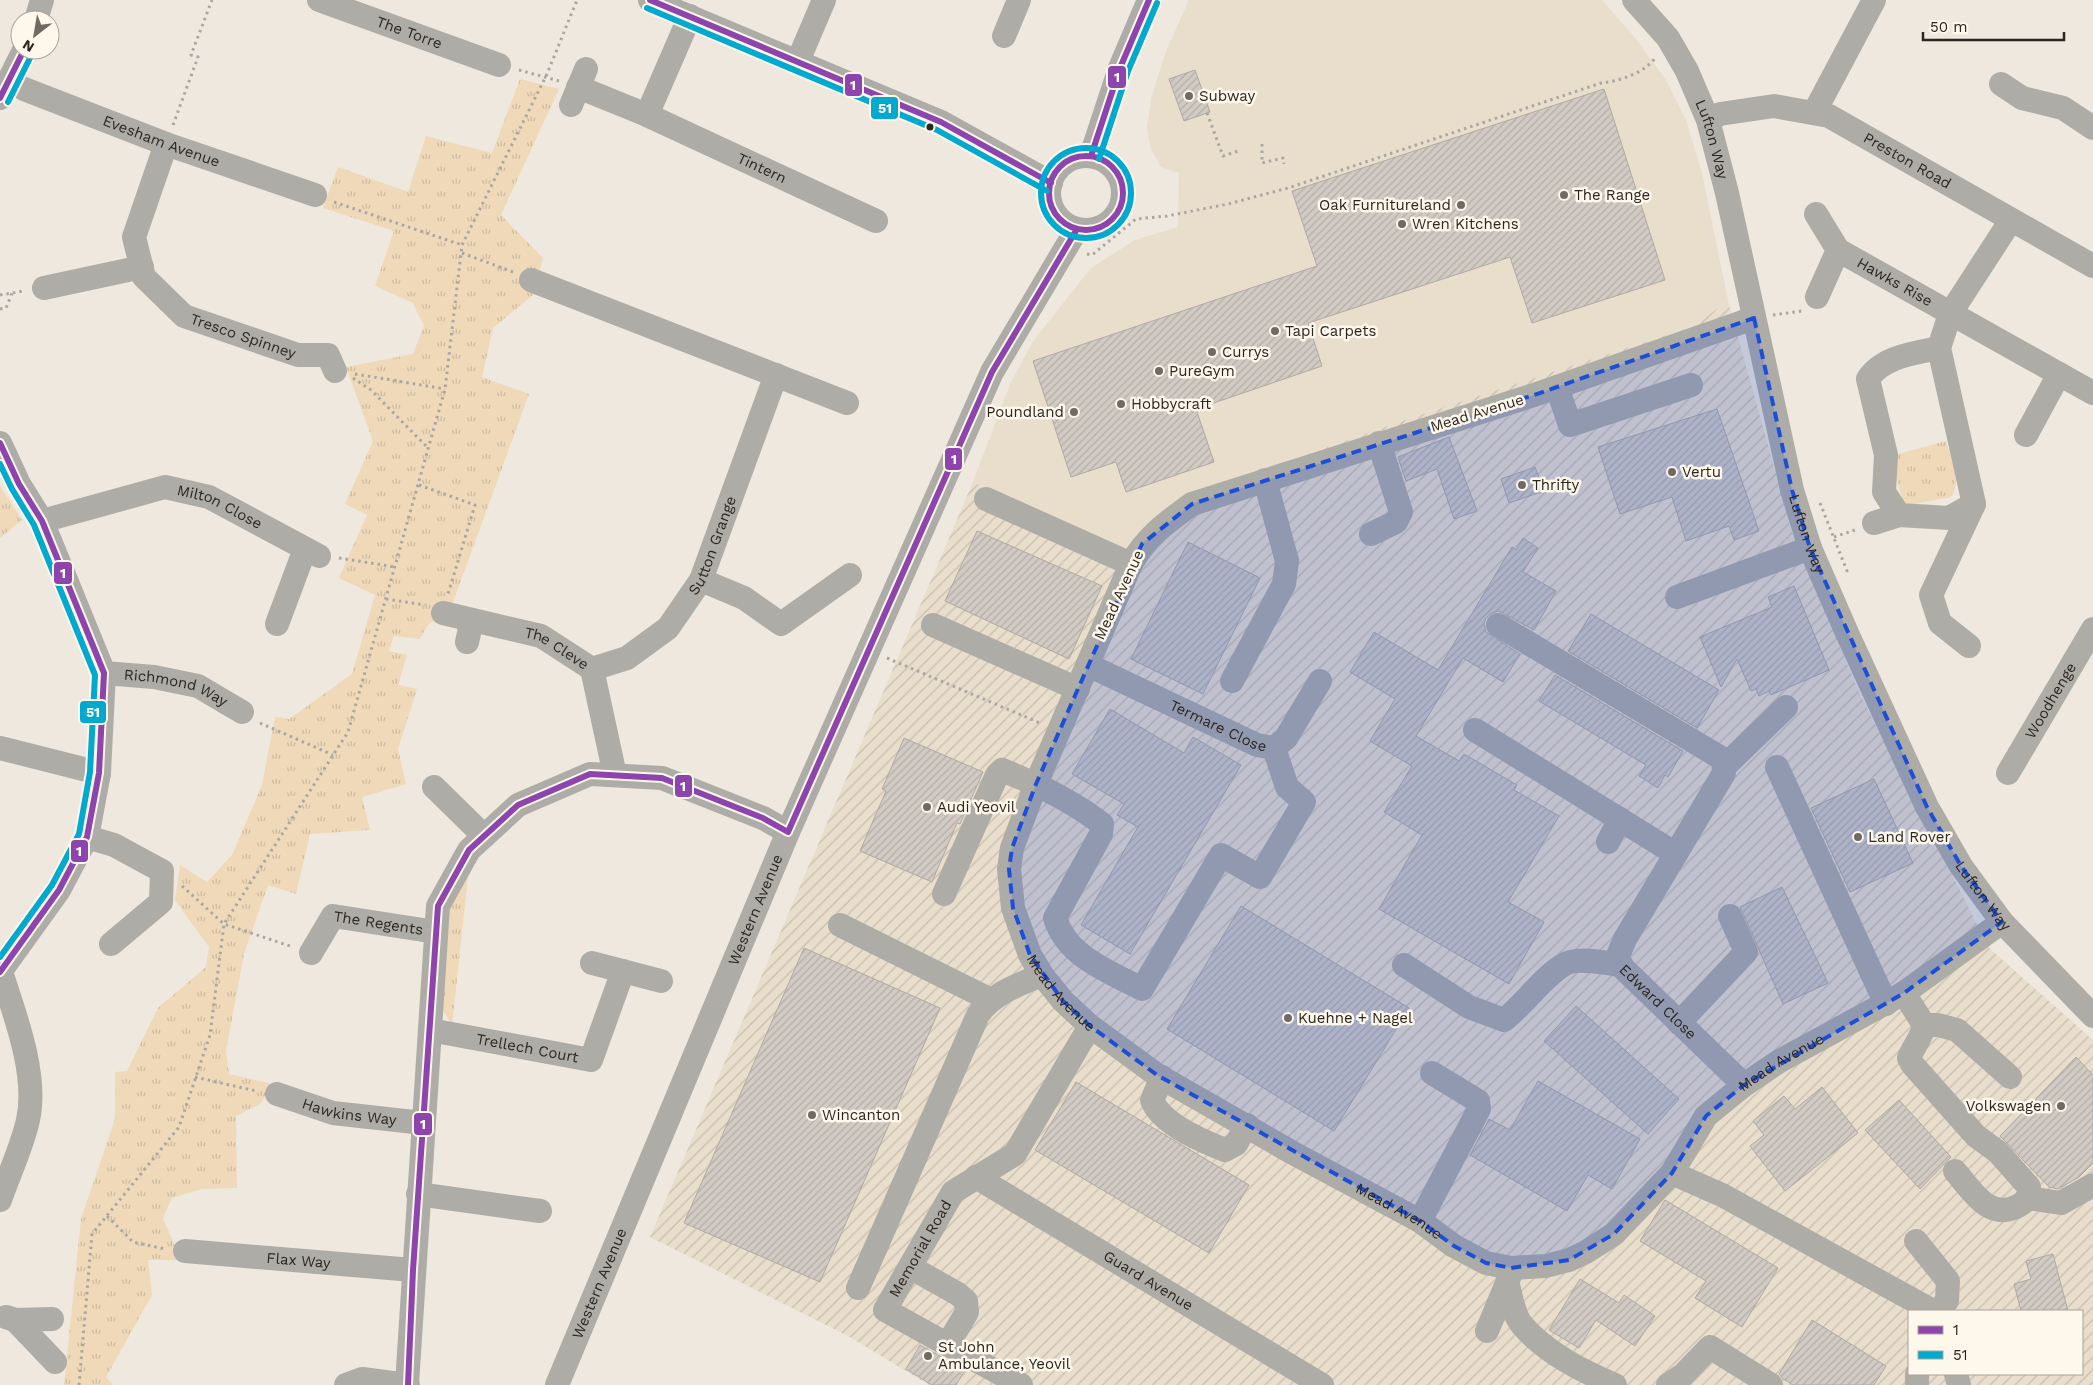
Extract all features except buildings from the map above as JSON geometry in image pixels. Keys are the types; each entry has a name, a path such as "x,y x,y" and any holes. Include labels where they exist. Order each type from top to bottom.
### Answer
{"street":[{"name":"The Torre","path":"320,0 498,68"},
{"path":"650,0 941,122 1051,183"},
{"path":"798,61 824,0"},
{"path":"1004,36 1019,0"},
{"path":"1091,156 1120,68 1149,0"},
{"name":"Lufton Way","path":"1634,0 1668,38 1687,71 1708,120 1727,193 1769,319 1792,490 1810,548 1824,580 1927,807 1962,866 2002,922 2093,1016"},
{"path":"1814,113 1874,0"},
{"path":"647,115 690,16"},
{"path":"5,89 19,60"},
{"path":"2001,84 2022,98 2063,108 2093,128"},
{"name":"Tintern","path":"579,87 647,115 876,221"},
{"name":"Evesham Avenue","path":"5,89 24,89 166,144 315,195"},
{"name":"Preston Road","path":"1708,120 1720,114 1774,106 1829,116 2093,266"},
{"name":"Tresco Spinney","path":"166,144 134,237 144,277 184,316 298,355 328,354 335,371"},
{"path":"1091,156 1102,160 1118,174 1123,195 1121,206 1108,223 1071,238 1066,224 1052,206 1049,194 1051,183 1058,169 1070,160 1091,156"},
{"name":"Hawks Rise","path":"1816,214 1838,250 2093,393"},
{"path":"1969,646 1940,622 1931,595 1974,504 1939,348 1950,314 2011,220"},
{"name":"Western Avenue","path":"558,1385 788,832 992,372 1071,238"},
{"name":"Hawks Rise","path":"1818,297 1838,250"},
{"path":"44,288 142,267"},
{"path":"531,280 847,403"},
{"name":"Mead Avenue","path":"1769,319 1192,504 1160,528 1142,544 1131,564 1036,784 1012,848 1009,869 1015,916 1030,955 1042,975 1063,1001 1090,1026 1162,1077 1293,1153 1420,1222 1454,1246 1509,1276 1569,1260 1586,1252 1614,1234 1672,1173 1706,1116 1744,1085 1778,1062 1895,998 2002,922"},
{"path":"1899,515 1884,492 1886,455 1868,379 1875,368 1905,355 1939,348"},
{"path":"2026,435 2060,374"},
{"name":"Sutton Grange","path":"592,669 627,658 668,628 700,580 776,375"},
{"path":"1557,387 1570,425 1691,385"},
{"path":"0,443 19,484 42,521 104,673 99,773 88,837 59,890 1,972 14,1013 30,1080 28,1120 0,1200"},
{"path":"1371,534 1396,522 1402,512 1379,444"},
{"path":"1232,681 1284,584 1287,561 1265,480"},
{"name":"Milton Close","path":"42,521 165,487 209,497 312,552"},
{"path":"986,499 1131,564"},
{"path":"1874,523 1899,515 1949,518 1974,504"},
{"path":"1677,597 1810,548"},
{"path":"277,624 312,552"},
{"path":"700,580 744,598 781,624 850,575"},
{"name":"The Cleve","path":"443,613 470,631 541,636 592,669 615,775"},
{"path":"933,624 1078,688"},
{"path":"1498,625 1718,754 1724,759 1726,766"},
{"name":"Woodhenge","path":"2008,773 2093,629"},
{"name":"Termare Close","path":"1088,665 1257,745 1274,748 1286,738 1320,681"},
{"name":"Richmond Way","path":"104,673 154,677 198,686 242,712"},
{"name":"Edward Close","path":"1744,1085 1620,965 1617,958 1625,939 1726,766 1786,707"},
{"path":"1475,730 1676,854"},
{"path":"0,748 99,773"},
{"path":"944,894 996,775 1002,770 1036,784 1087,812 1102,824 1101,834 1055,918 1060,934 1074,950 1142,989 1221,855 1260,877 1304,802 1287,787 1274,748"},
{"path":"1777,767 1895,998 1924,1025 1938,1025 1958,1030 2010,1077"},
{"path":"346,1385 362,1379 407,1385 438,906 469,850 518,805 590,774 662,778 763,818 788,832"},
{"path":"434,787 484,836"},
{"path":"1608,842 1620,819"},
{"path":"88,837 114,845 162,871 161,902 111,944"},
{"name":"The Regents","path":"311,952 333,916 436,932"},
{"path":"1679,1023 1746,952 1730,916"},
{"path":"840,925 991,1000"},
{"path":"1404,965 1469,1007 1504,1020 1518,1009 1557,968 1571,962 1591,961 1620,965"},
{"path":"592,962 661,981"},
{"name":"Trellech Court","path":"430,1030 591,1060 623,971"},
{"path":"858,1288 978,1015 991,1000 1004,991 1042,975"},
{"path":"1924,1025 1923,1033 1909,1058 1912,1064 1976,1136 1998,1152 2029,1187 2027,1198"},
{"name":"Memorial Road","path":"1021,1385 885,1310 953,1192 1015,1154 1090,1026"},
{"path":"1420,1222 1479,1109 1478,1101 1432,1073"},
{"path":"1162,1077 1152,1100 1156,1110 1167,1120 1209,1144 1225,1150 1236,1144 1247,1125"},
{"name":"Hawkins Way","path":"277,1094 333,1113 423,1123"},
{"path":"1955,1171 1982,1203 1993,1210 2002,1212 2027,1198 2061,1203 2093,1185"},
{"path":"1672,1173 1722,1195 1931,1310"},
{"name":"Guard Avenue","path":"976,1178 1322,1385"},
{"path":"418,1194 540,1211"},
{"path":"1916,1241 1948,1281 1948,1301 1939,1310"},
{"name":"Flax Way","path":"185,1251 413,1270"},
{"path":"910,1267 966,1301 967,1312 948,1344"},
{"path":"1487,1331 1509,1276"},
{"path":"1509,1276 1521,1324 1554,1353 1590,1375 1615,1385"},
{"path":"8,1317 52,1319"},
{"path":"8,1317 55,1362"},
{"path":"1668,1385 1683,1374 1710,1346 1771,1385"}],"path":[{"path":"166,144 198,57 190,55 212,0"},
{"path":"79,1385 92,1234 179,1126 210,1035 224,924 348,732 446,389 462,245 545,78 577,0"},
{"path":"1071,238 1092,255 1136,219 1167,216 1228,204 1288,188 1601,82 1610,82 1647,68 1660,53"},
{"path":"498,68 579,87"},
{"path":"1207,113 1223,156 1241,150"},
{"path":"1262,144 1262,163 1283,158 1284,164"},
{"path":"315,195 462,245"},
{"path":"462,253 531,280"},
{"path":"0,310 6,308 12,292"},
{"path":"1769,319 1809,310 1818,297"},
{"path":"429,449 371,390 346,373 446,389"},
{"path":"419,485 476,505 456,569"},
{"path":"1817,494 1847,571 1824,580"},
{"path":"312,552 395,568"},
{"path":"386,599 430,606 443,613"},
{"path":"869,650 1059,731"},
{"path":"242,712 248,718 333,755"},
{"path":"162,871 175,879 224,924 311,952"},
{"path":"196,1077 277,1094"},
{"path":"107,1216 133,1242 173,1251 185,1251"}],"highlighted area":[{"path":"1754,318 1792,490 1810,548 1927,807 1961,866 2002,922 1904,993 1744,1085 1706,1116 1672,1173 1614,1234 1569,1260 1511,1268 1486,1263 1454,1246 1420,1221 1157,1075 1090,1026 1063,1001 1030,955 1013,908 1009,869 1012,848 1036,784 1142,544 1192,504 1534,395"}],"shaded area":[{"path":"1189,0 1602,0 1636,39 1666,80 1686,120 1702,173 1728,301 1691,327 1395,423 1236,479 1126,550 973,482 1011,382 1034,340 1091,268 1135,240 1178,227 1179,173 1161,167 1151,149 1147,128 1151,98 1167,49"},
{"path":"1728,301 1792,532 1858,690 1989,948 2093,1040 2093,1385 929,1385 850,1337 650,1237 973,482 1126,550 1143,525 1180,500 1395,423 1691,327"}],"green space":[{"path":"520,79 559,89 501,215 543,258 534,294 493,328 482,377 529,394 452,605 427,626 420,639 394,636 389,651 407,655 398,685 417,689 398,749 406,784 362,797 370,830 310,834 296,894 268,885 244,954 226,1051 229,1074 273,1084 260,1104 236,1116 237,1188 202,1189 172,1198 163,1218 181,1260 148,1260 152,1295 106,1377 113,1385 64,1385 81,1219 115,1119 115,1072 127,1071 158,1008 206,967 209,947 175,900 180,865 207,882 232,855 262,785 275,717 289,719 352,674 375,595 339,578 367,515 345,504 373,441 346,367 413,354 424,326 413,303 375,286 394,231 323,208 338,167 408,192 426,136 492,153"},
{"path":"1946,441 1956,477 1956,484 1951,497 1904,506 1891,456"},
{"path":"0,486 22,520 0,538"},
{"path":"464,876 468,877 452,1025 439,1004 447,909"}],"transit line":[{"name":"1","path":"650,0 941,122 1051,183"},
{"name":"1","path":"1091,156 1120,68 1149,0"},
{"name":"51","path":"1099,159 1128,71 1157,3"},
{"name":"51","path":"647,8 937,130 1047,191"},
{"name":"1","path":"0,98 19,60"},
{"name":"51","path":"8,102 29,60"},
{"name":"51","path":"1077,148 1095,148 1111,155 1124,168 1131,184 1131,193 1131,202 1124,218 1111,231 1095,238 1077,238 1061,231 1048,218 1041,202 1041,184 1048,168 1061,155 1077,148"},
{"name":"1","path":"1086,156 1100,159 1112,167 1120,179 1123,193 1120,207 1112,219 1100,227 1086,230 1072,227 1060,219 1052,207 1049,193 1052,179 1060,167 1072,159 1086,156"},
{"name":"1","path":"408,1385 413,1270 438,906 469,850 518,805 590,774 662,778 763,818 788,832 992,372 1077,229"},
{"name":"1","path":"0,443 19,484 42,521 104,673 99,773 87,837 59,890 0,972"},
{"name":"51","path":"0,464 12,489 34,525 95,675 90,772 79,834 52,885 0,957"}],"place":[{"name":"Subway","path":"1189,96"},
{"name":"The Range","path":"1564,195"},
{"name":"Oak Furnitureland","path":"1461,205"},
{"name":"Wren Kitchens","path":"1402,224"},
{"name":"Tapi Carpets","path":"1275,331"},
{"name":"Currys","path":"1212,352"},
{"name":"PureGym","path":"1159,371"},
{"name":"Hobbycraft","path":"1121,404"},
{"name":"Poundland","path":"1074,412"},
{"name":"Vertu","path":"1672,472"},
{"name":"Thrifty","path":"1522,485"},
{"name":"Audi Yeovil","path":"927,807"},
{"name":"Land Rover","path":"1858,837"},
{"name":"Kuehne + Nagel","path":"1288,1018"},
{"name":"Volkswagen","path":"2061,1106"},
{"name":"Wincanton","path":"812,1115"},
{"name":"St John Ambulance, Yeovil","path":"928,1356"}]}
